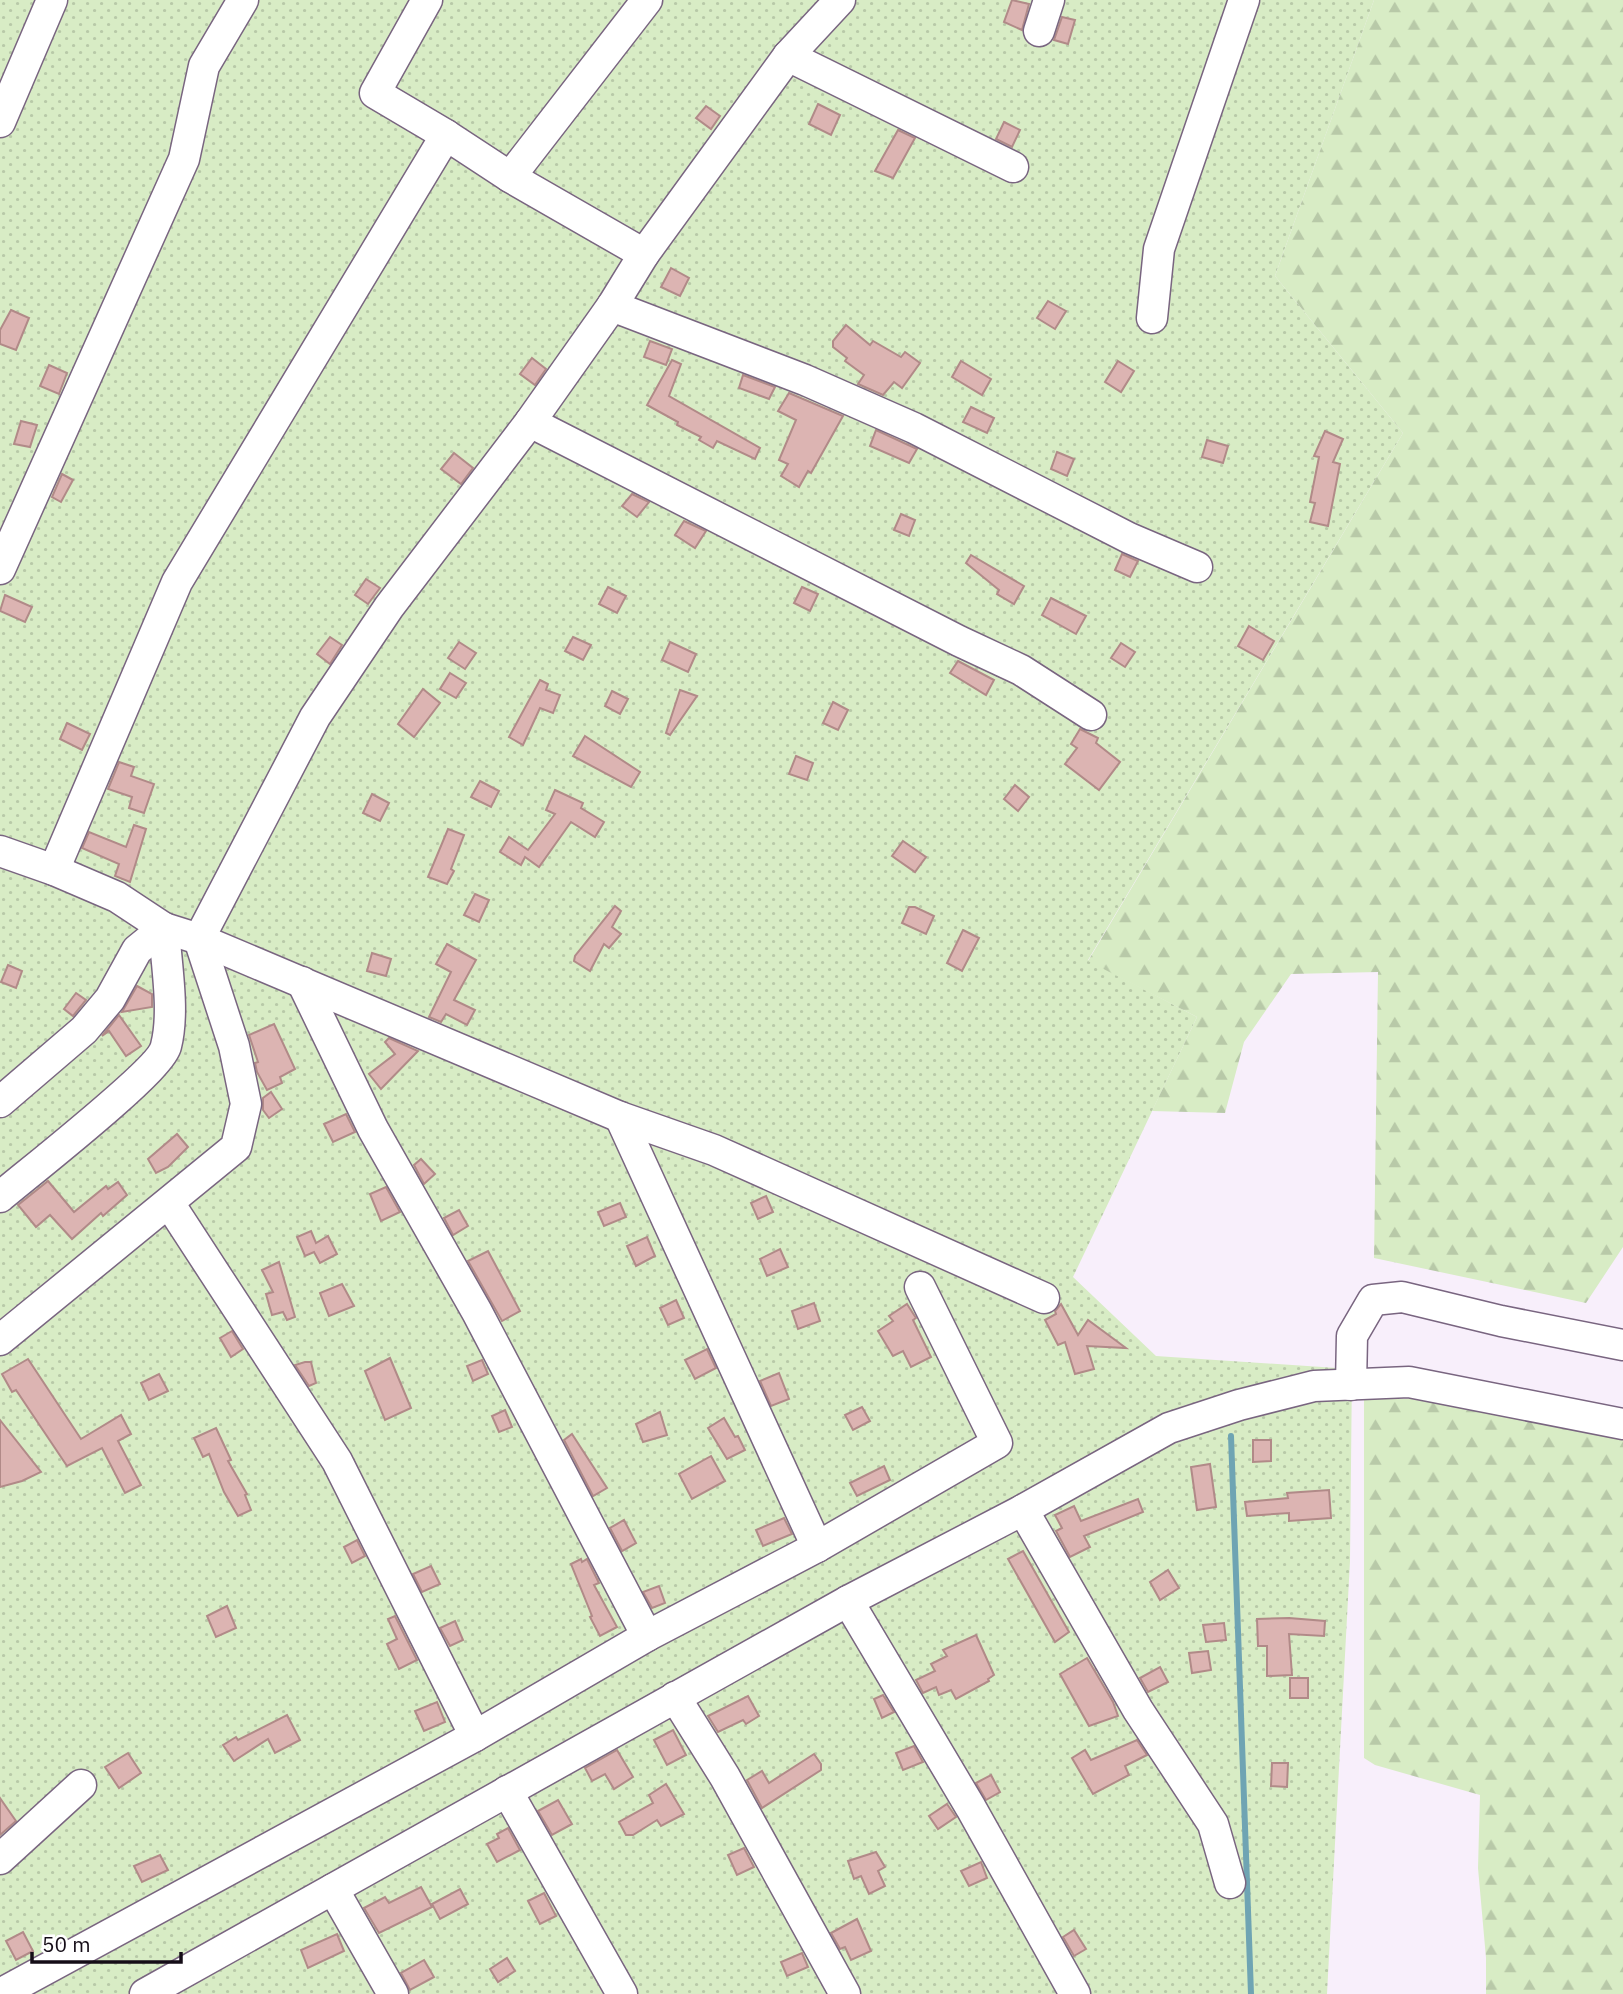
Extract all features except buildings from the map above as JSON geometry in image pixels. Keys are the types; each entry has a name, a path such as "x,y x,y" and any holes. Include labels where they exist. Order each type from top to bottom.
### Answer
{"street":[{"path":"0,122 52,0"},
{"path":"0,569 184,159 204,66 243,0"},
{"path":"427,0 375,93 510,177 644,254"},
{"path":"510,177 647,0"},
{"path":"0,1340 236,1147 246,1104 234,1046 199,939 315,717 389,607 530,422 612,306 644,254 788,56 840,0"},
{"path":"1040,31 1049,0"},
{"path":"1152,317 1159,248 1244,0"},
{"path":"788,56 1013,167"},
{"path":"54,870 177,582 446,135"},
{"path":"612,306 805,380 914,428 1118,532 1197,567"},
{"path":"530,422 1021,670 1091,715"},
{"path":"0,851 117,897 164,928 199,939 620,1117 713,1150 1044,1298"},
{"path":"0,1102 84,1030 110,999 137,950 164,928"},
{"path":"0,1197 131,1086 166,1049 169,1010 164,928"},
{"path":"302,982 373,1129 477,1312 647,1636"},
{"path":"620,1117 817,1546"},
{"path":"169,1203 337,1461 475,1736"},
{"path":"1,1994 475,1736 647,1636 817,1546 997,1443 920,1287"},
{"path":"1351,1385 1352,1336 1373,1300 1402,1297 1501,1321 1623,1345"},
{"path":"156,1991 506,1791 848,1601 1023,1510 1169,1429 1239,1405 1314,1386 1409,1382 1623,1424"},
{"path":"1023,1510 1138,1710 1213,1824 1230,1883"},
{"path":"848,1601 971,1808 1075,1994"},
{"path":"675,1698 725,1777 845,1994"},
{"path":"0,1859 81,1785"},
{"path":"506,1791 622,1994"},
{"path":"333,1889 393,1994"}],"green space":[{"path":"0,0 1374,0 1275,276 1403,433 1088,960 1197,1017 1073,1277 1156,1356 1352,1369 1350,1561 1327,1994 0,1994"},
{"path":"1374,0 1623,0 1623,1247 1586,1303 1374,1258 1378,972 1291,974 1244,1042 1225,1113 1152,1111 1197,1017 1088,961 1403,433 1275,276"},
{"path":"1364,1398 1424,1399 1623,1439 1623,1994 1486,1994 1486,1958 1478,1868 1480,1795 1375,1765 1364,1758"}],"waterway":[{"path":"1231,1436 1251,1994"}]}
